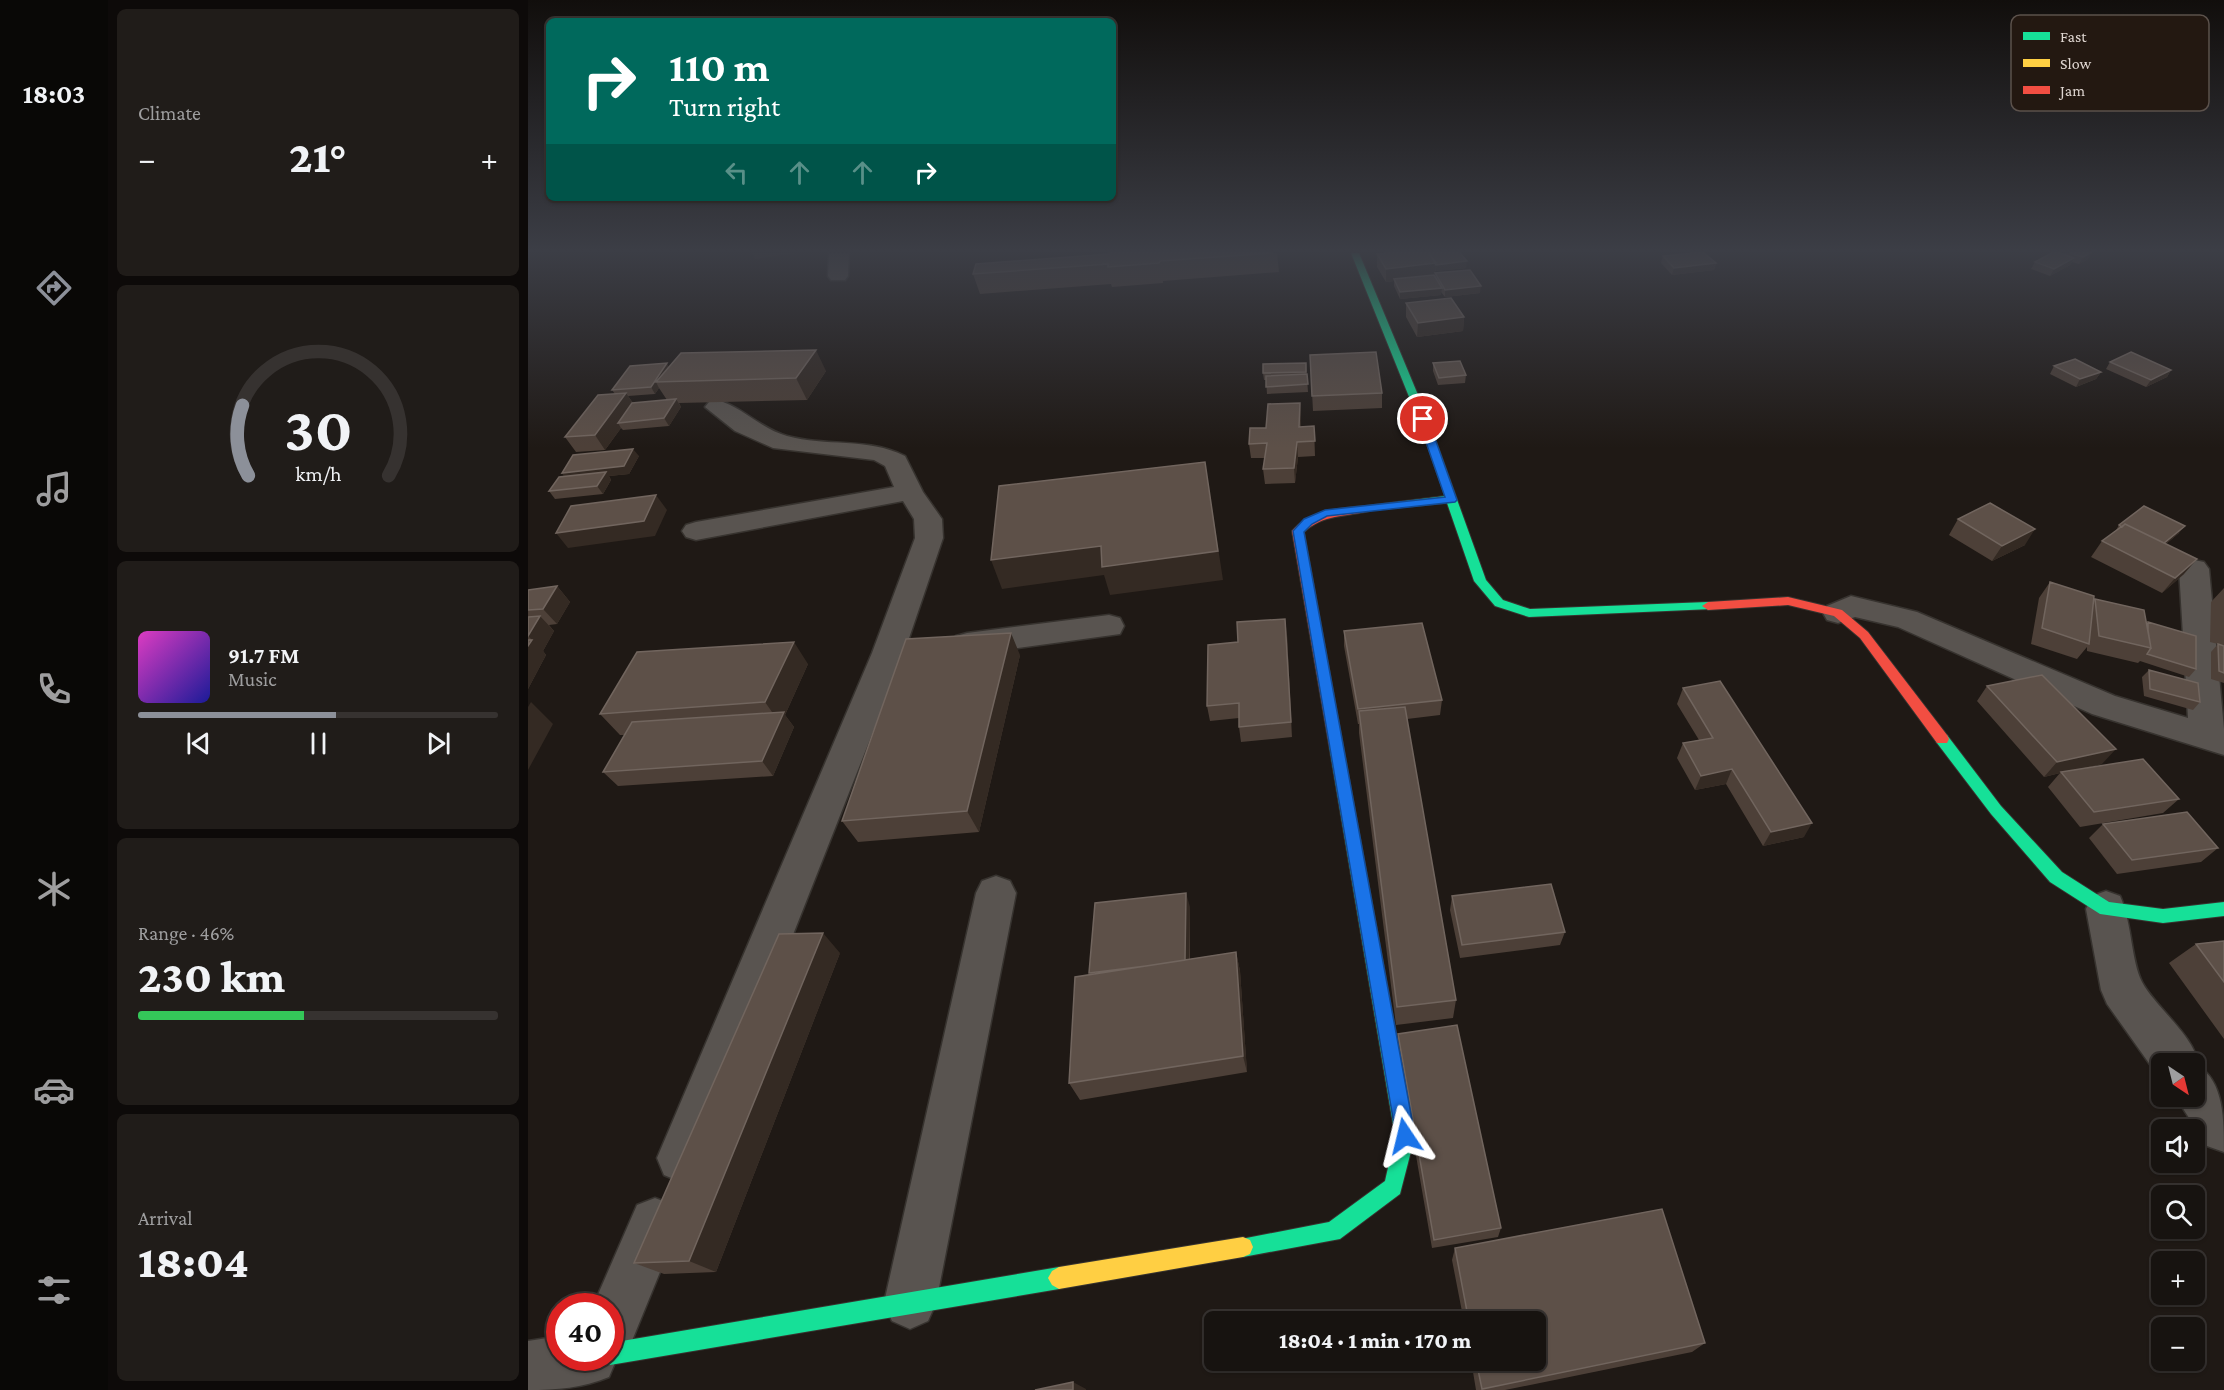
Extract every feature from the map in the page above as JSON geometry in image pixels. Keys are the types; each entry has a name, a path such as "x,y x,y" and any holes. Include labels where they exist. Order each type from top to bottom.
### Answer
{"street":[{"path":"1382,318 1423,419 1480,581 1499,603 1529,614 1605,612 1788,601 1838,613 1864,635 1996,810 2056,877 2106,909 2163,916 2224,909"},
{"path":"624,1298 915,650 929,538 928,519 910,492 896,461 880,453 782,442 744,426 717,407"},
{"path":"696,531 910,492"},
{"path":"624,1352 1333,1232 1393,1187 1405,1136 1298,531 1308,521 1325,513 1451,500"},
{"path":"1838,613 1851,606 1906,619 2104,705 2215,739 2194,569"},
{"path":"915,650 1109,626"},
{"path":"910,1303 996,893"},
{"path":"2106,909 2122,990 2169,1053"},
{"path":"2205,1102 2224,1129"},
{"path":"528,1368 546,1365"}],"building":[{"path":"1415,318 1457,318 1418,323"},
{"path":"816,350 796,378 656,382 681,353"},
{"path":"1376,352 1382,393 1312,396 1310,355"},
{"path":"2131,352 2171,370 2151,380 2110,362"},
{"path":"2075,359 2101,372 2080,379 2054,366"},
{"path":"1460,361 1466,375 1439,378 1433,363"},
{"path":"667,363 651,387 612,390 630,366"},
{"path":"1306,363 1306,372 1263,373 1263,364"},
{"path":"1307,374 1308,384 1266,387 1266,376"},
{"path":"626,393 595,435 565,437 598,395"},
{"path":"676,399 664,418 618,423 632,403"},
{"path":"1300,403 1299,427 1314,426 1315,441 1297,442 1294,468 1263,469 1267,443 1249,444 1250,428 1266,428 1268,404"},
{"path":"633,449 624,466 562,473 573,455"},
{"path":"1205,462 1218,551 1102,567 1101,546 991,560 999,486"},
{"path":"606,472 597,486 549,491 559,477"},
{"path":"656,495 644,521 556,533 571,506"},
{"path":"1990,503 2035,529 2002,546 1958,519"},
{"path":"2144,506 2185,526 2164,543 2125,524 2122,527 2119,525"},
{"path":"2125,524 2197,559 2175,578 2102,541"},
{"path":"2050,582 2094,596 2089,644 2042,628"},
{"path":"557,586 543,609 528,610 528,590"},
{"path":"2095,599 2144,610 2151,648 2099,636"},
{"path":"540,616 528,636 528,617"},
{"path":"1285,619 1291,722 1239,727 1239,703 1207,706 1208,645 1238,642 1237,622"},
{"path":"2148,622 2196,636 2196,669 2147,654 2151,648"},
{"path":"1422,623 1442,700 1358,709 1344,631"},
{"path":"1011,633 967,811 842,821 906,639"},
{"path":"794,642 765,702 600,714 637,652"},
{"path":"2218,644 2224,646 2224,673 2219,671"},
{"path":"2149,670 2198,683 2200,702 2150,689"},
{"path":"2042,675 2116,749 2057,762 1987,686"},
{"path":"1720,681 1812,823 1771,832 1732,769 1701,776 1683,743 1713,738 1683,688"},
{"path":"1405,707 1456,1000 1397,1007 1359,711"},
{"path":"784,712 762,761 603,772 632,722"},
{"path":"2143,759 2179,799 2094,812 2061,772"},
{"path":"2187,812 2218,848 2132,860 2103,824"},
{"path":"1551,884 1565,932 1462,945 1452,896"},
{"path":"1186,893 1185,960 1089,973 1095,903"},
{"path":"823,933 689,1261 634,1263 779,934"},
{"path":"2224,941 2224,982 2196,944"},
{"path":"1236,952 1243,1056 1069,1083 1075,977"},
{"path":"1457,1025 1501,1228 1434,1240 1398,1034"},
{"path":"1662,1209 1705,1343 1482,1389 1478,1371 1546,1371 1546,1311 1467,1311 1455,1248"},
{"path":"1073,1382 1073,1390 1035,1390"}],"traffic: fast":[{"path":"1382,318 1423,419 1480,581 1499,603 1529,613 1708,606"},
{"path":"1365,509 1451,499"},
{"path":"1942,739 1996,810 2056,877 2106,909 2163,916 2224,909"},
{"path":"1243,1247 1333,1232 1393,1187 1405,1136 1336,745"},
{"path":"624,1352 1059,1278"}],"traffic: slow":[{"path":"1059,1278 1243,1247"}],"traffic: jam":[{"path":"1336,745 1298,531 1321,516 1365,509"},
{"path":"1708,606 1788,601 1838,613 1864,635 1942,739"}],"route":[{"path":"1405,1136 1298,531 1308,521 1325,513 1451,500 1423,419"}]}
